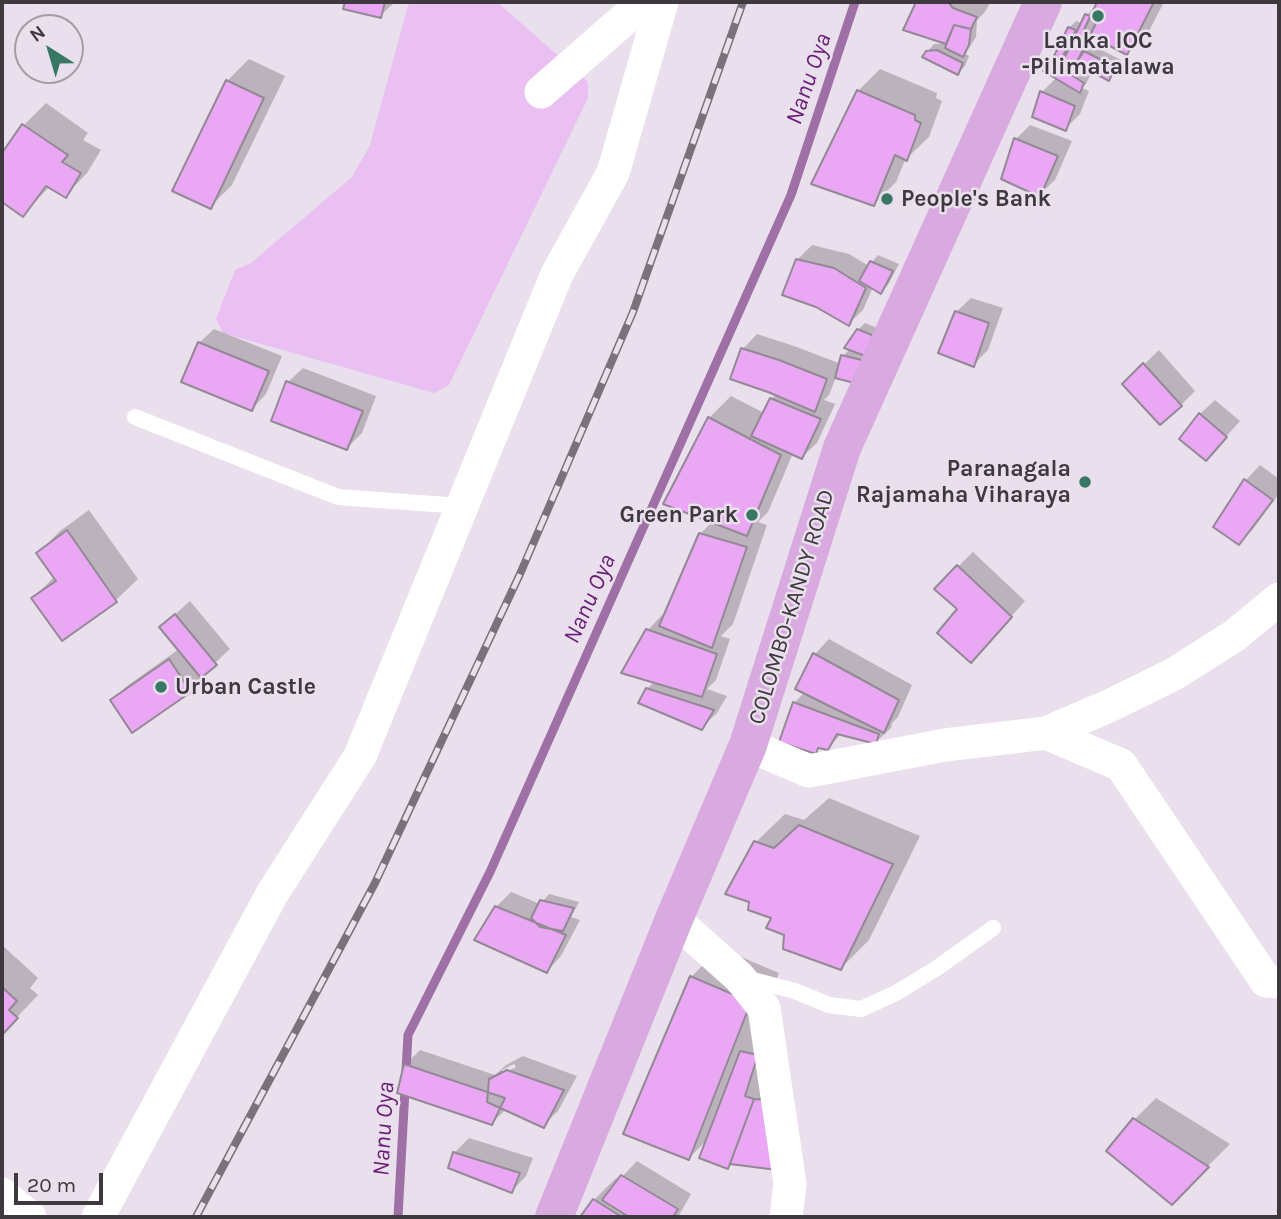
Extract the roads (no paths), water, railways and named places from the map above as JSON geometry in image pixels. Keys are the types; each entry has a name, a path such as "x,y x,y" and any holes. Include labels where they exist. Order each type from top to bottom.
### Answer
{"highway":[{"name":"COLOMBO-KANDY ROAD","path":"554,1217 674,919 748,745 842,448 1043,2"}],"street":[{"path":"541,92 644,2"},
{"path":"98,1217 272,894 360,756 557,274 613,173 662,2"},
{"path":"748,745 809,771 945,745 1046,733 1174,674 1234,636 1279,599"},
{"path":"1046,733 1121,765 1266,981 1279,982"},
{"path":"674,919 739,976 764,1008 790,1184 786,1217"},
{"path":"2,1194 30,1217"}],"lane":[{"path":"135,417 338,497 461,506"},
{"path":"739,976 795,991 828,1005 861,1009 896,993 937,968 993,928"}],"waterway":[{"name":"Nanu Oya","path":"398,1217 408,1035 490,872 791,195 855,2"}],"railway":[{"path":"196,1217 375,883 520,574 633,312 743,2"}],"place":[{"name":"Lanka IOC -Pilimatalawa","path":"1098,16"},
{"name":"People's Bank","path":"887,199"},
{"name":"Paranagala Rajamaha Viharaya","path":"1085,482"},
{"name":"Green Park","path":"752,515"},
{"name":"Urban Castle","path":"161,687"}]}
